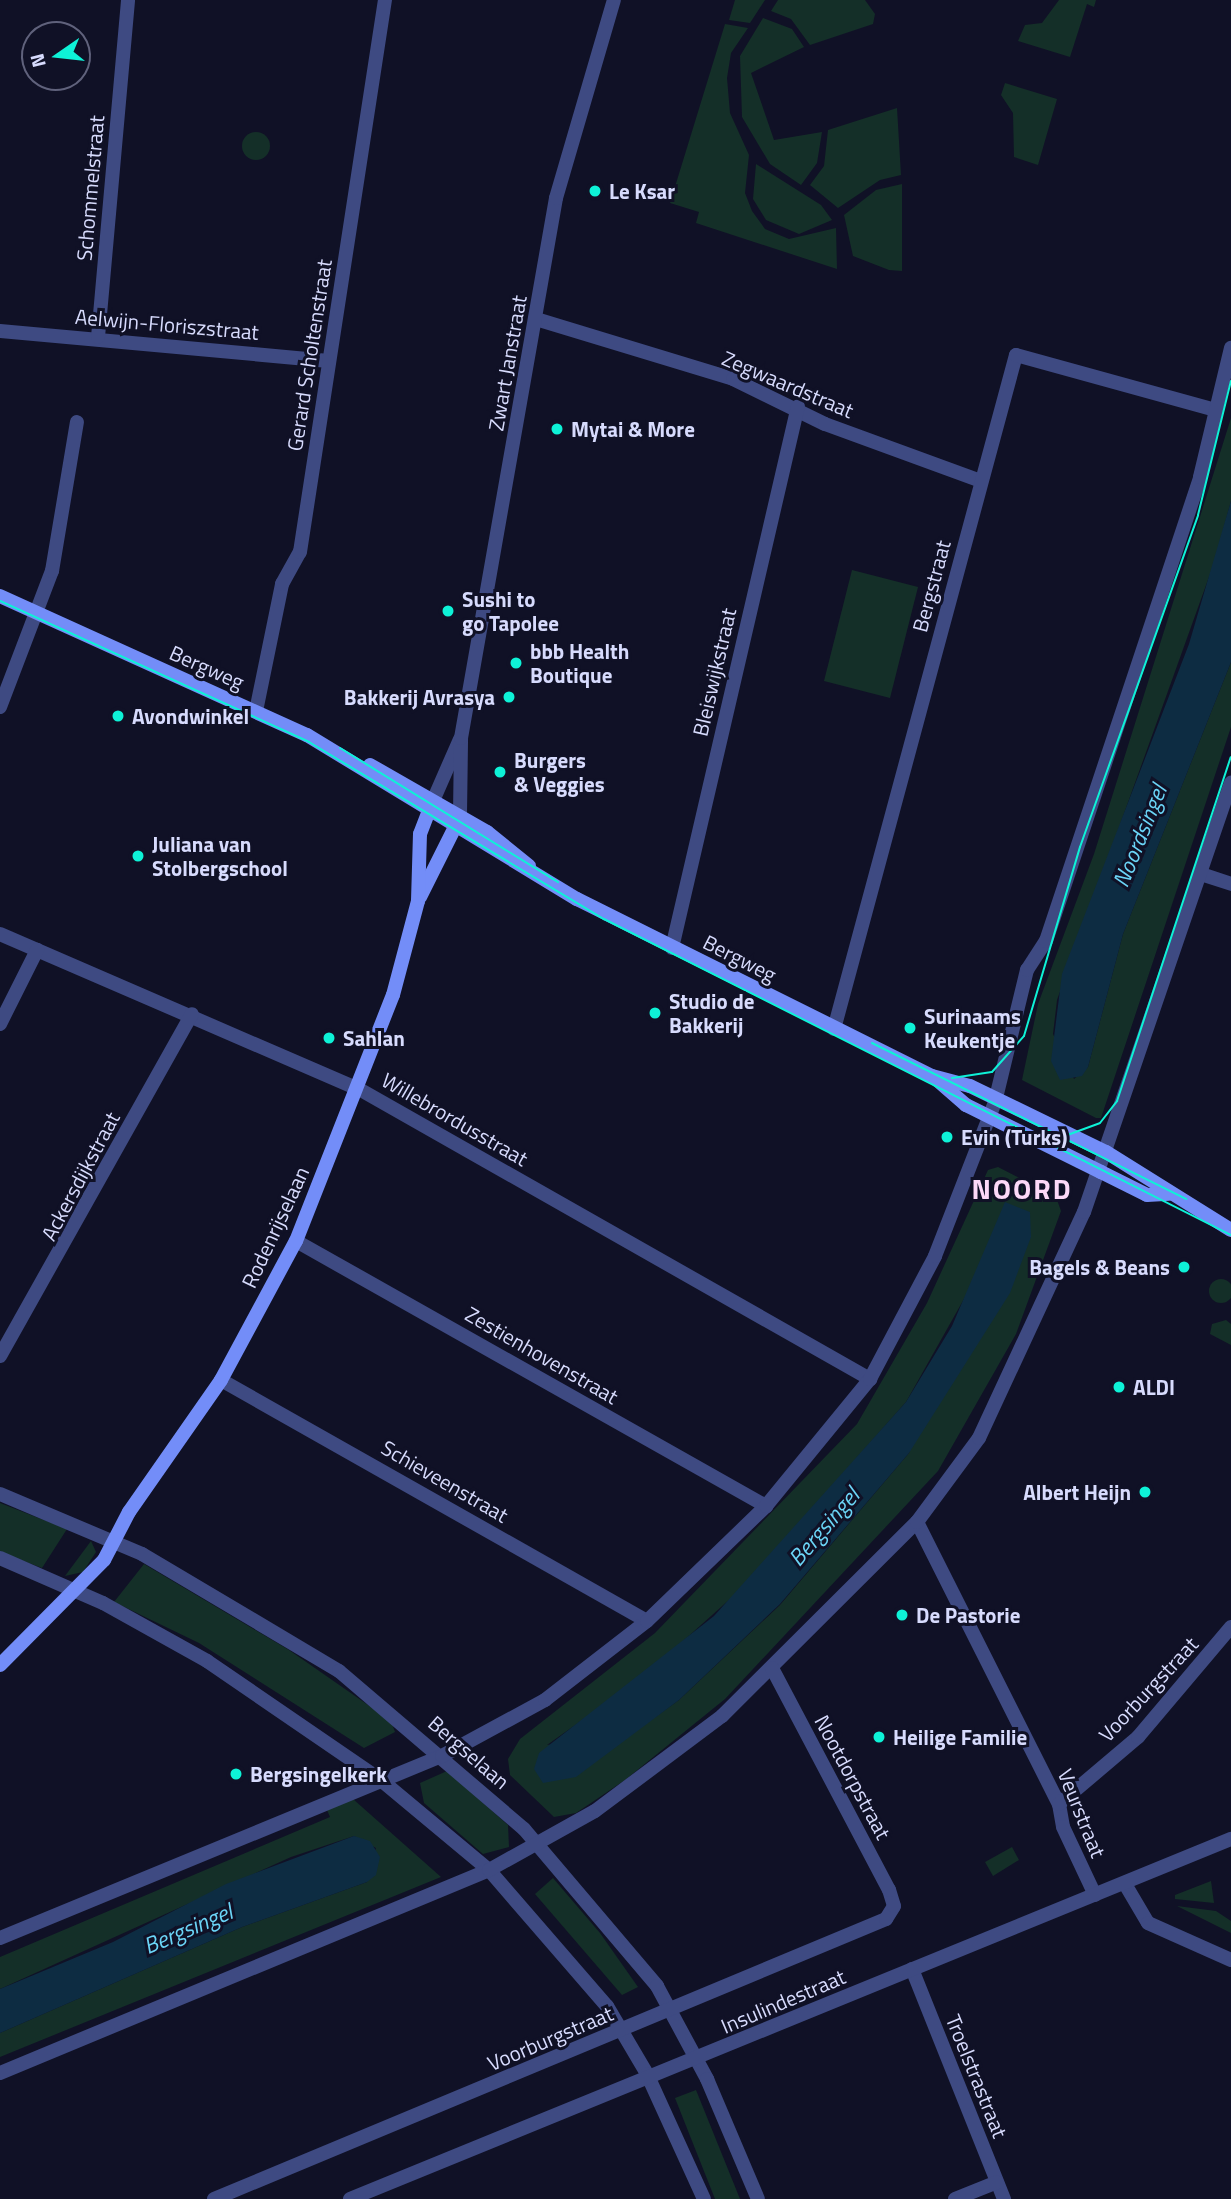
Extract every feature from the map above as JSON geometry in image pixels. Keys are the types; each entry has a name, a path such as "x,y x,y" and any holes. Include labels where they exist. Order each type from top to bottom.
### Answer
{"street":[{"name":"Schommelstraat","path":"98,337 128,0"},
{"name":"Gerard Scholtenstraat","path":"256,711 282,584 300,552 384,0"},
{"name":"Zwart Janstraat","path":"458,822 461,738 556,198 614,0"},
{"name":"Zegwaardstraat","path":"536,319 733,379 798,406 825,424 981,481"},
{"name":"Aelwijn-Floriszstraat","path":"0,331 98,337 329,360"},
{"path":"0,1938 442,1756 545,1700 647,1620 766,1506 870,1379 935,1256 990,1117 1027,970 1046,941 1200,477 1231,348"},
{"name":"Bergstraat","path":"834,1029 1016,355 1215,410"},
{"name":"Bleiswijkstraat","path":"672,948 798,406"},
{"path":"0,707 40,614 62,527 77,422"},
{"name":"Bergweg","path":"0,596 256,711 355,760 430,803 533,871 672,948 932,1076 996,1098 1106,1153 1156,1180 1169,1194 1231,1230"},
{"name":"Zwart Janstraat","path":"430,803 461,738"},
{"path":"0,2073 489,1870 538,1843 666,1763 772,1668 917,1522 961,1468 991,1415 1101,1172 1231,782"},
{"name":"Rodenrijselaan","path":"418,901 420,834 430,803"},
{"name":"Rodenrijselaan","path":"0,1665 77,1590 114,1544 221,1380 296,1241 359,1089 418,901 458,822"},
{"path":"1201,874 1231,884"},
{"name":"Willebrordusstraat","path":"0,934 191,1014 359,1089 870,1379"},
{"path":"0,1024 37,950"},
{"name":"Ackersdijkstraat","path":"0,1356 191,1014"},
{"name":"Bergweg","path":"932,1076 990,1117 1147,1195 1169,1194"},
{"name":"Zestienhovenstraat","path":"296,1241 766,1506"},
{"name":"Schieveenstraat","path":"221,1380 647,1620"},
{"name":"Bergselaan","path":"0,1494 114,1544 213,1592 339,1671 442,1756 538,1843 629,1946 669,2010 698,2059 758,2199"},
{"name":"Veurstraat","path":"917,1522 1059,1804 1063,1827 1095,1895"},
{"path":"0,1558 77,1590 206,1661 381,1780 489,1870 573,1963 621,2031 647,2074 704,2199"},
{"name":"Voorburgstraat","path":"1059,1804 1138,1737 1231,1627"},
{"name":"Nootdorpstraat","path":"772,1668 894,1906"},
{"name":"Insulindestraat","path":"355,2198 647,2074 698,2059 1231,1839"},
{"path":"1125,1884 1148,1923 1231,1960"},
{"name":"Voorburgstraat","path":"215,2199 876,1924 894,1906"},
{"name":"Troelstrastraat","path":"912,1969 1004,2199"},
{"path":"956,2199 997,2182"}],"green space":[{"path":"735,0 765,0 750,23 729,20"},
{"path":"778,0 865,0 875,14 873,24 810,45 791,19 771,11"},
{"path":"1059,0 1096,0 1094,7 1087,4 1070,57 1018,41 1025,25 1042,23"},
{"path":"763,18 792,29 804,47 751,73 774,140 822,132 817,163 801,185 770,164 742,117 740,56"},
{"path":"725,24 748,28 731,53 727,78 730,113 749,155 745,193 752,211 765,229 789,239 836,228 837,269 696,223 699,212 670,203"},
{"path":"1005,83 1057,99 1038,165 1014,157 1013,113 1001,95"},
{"path":"897,108 901,175 880,180 838,208 810,185 824,166 828,130"},
{"path":"256,132 266,136 270,146 266,156 256,160 246,156 242,146 246,136"},
{"path":"756,164 821,205 832,220 799,234 766,220 753,199"},
{"path":"902,184 902,271 889,270 853,256 844,215 876,190"},
{"path":"1231,418 1231,501 1214,563 1057,1000 1053,1034 1074,1079 1088,1067 1123,934 1231,662 1231,727 1101,1118 1096,1118 1022,1080 1038,1004 1094,854"},
{"path":"852,570 918,587 890,698 824,681"},
{"path":"998,1167 1056,1197 1061,1211 1016,1334 938,1471 725,1699 625,1780 576,1813 554,1817 510,1775 508,1759 520,1739 655,1633 857,1424 927,1303 988,1170","holes":["969,1290 909,1453 780,1605 679,1700 636,1731 547,1745 643,1677 740,1590 906,1402"]},
{"path":"1221,1279 1230,1282 1233,1291 1230,1300 1221,1303 1212,1300 1209,1291 1212,1282"},
{"path":"1226,1320 1231,1324 1231,1345 1210,1334 1212,1324"},
{"path":"0,1503 67,1529 42,1568 0,1552"},
{"path":"91,1541 96,1552 83,1572 65,1576"},
{"path":"144,1564 289,1650 391,1721 395,1732 364,1748 199,1643 114,1602"},
{"path":"447,1771 508,1825 509,1847 483,1854 424,1803 420,1783"},
{"path":"353,1799 441,1877 0,2057 0,2033 242,1927 367,1882 376,1848 354,1836 291,1857 0,1989 0,1957 330,1817 327,1810"},
{"path":"1012,1847 1019,1860 993,1876 985,1862"},
{"path":"553,1878 600,1933 638,1987 622,1995 535,1894"},
{"path":"1211,1881 1214,1903 1175,1899 1175,1895"},
{"path":"1177,1906 1216,1911 1231,1921 1231,1933"},
{"path":"696,2090 740,2199 715,2199 675,2098"}],"water":[{"name":"Noordsingel","path":"1231,501 1231,662 1123,934 1088,1067 1082,1076 1060,1080 1051,1061 1062,974 1189,644"},
{"name":"Bergsingel","path":"1005,1202 1030,1212 1031,1237 1010,1293 909,1453 780,1604 679,1700 576,1777 543,1783 534,1769 539,1753 714,1616 906,1402 952,1326"},
{"name":"Bergsingel","path":"354,1836 370,1841 380,1857 376,1875 367,1882 242,1927 0,2033 0,1989 113,1942 226,1884"}],"tram line":[{"path":"952,1078 992,1072 1024,1036 1080,847 1198,515 1231,381"},
{"path":"0,601 309,742 604,919 1231,1235"},
{"path":"340,748 558,882"},
{"path":"1062,1137 1100,1123 1117,1101 1231,757"},
{"path":"872,1043 1186,1199"}],"place":[{"name":"Le Ksar","path":"595,191"},
{"name":"Mytai & More","path":"557,429"},
{"name":"Sushi to go Tapolee","path":"448,611"},
{"name":"bbb Health Boutique","path":"516,663"},
{"name":"Bakkerij Avrasya","path":"509,697"},
{"name":"Avondwinkel","path":"118,716"},
{"name":"Burgers & Veggies","path":"500,772"},
{"name":"Juliana van Stolbergschool","path":"138,856"},
{"name":"Studio de Bakkerij","path":"655,1013"},
{"name":"Surinaams Keukentje","path":"910,1028"},
{"name":"Sahlan","path":"329,1038"},
{"name":"Evin (Turks)","path":"947,1137"},
{"name":"Bagels & Beans","path":"1184,1267"},
{"name":"ALDI","path":"1119,1387"},
{"name":"Albert Heijn","path":"1145,1492"},
{"name":"De Pastorie","path":"902,1615"},
{"name":"Heilige Familie","path":"879,1737"},
{"name":"Bergsingelkerk","path":"236,1774"}],"district":[{"name":"NOORD","path":"1022,1189"}]}
